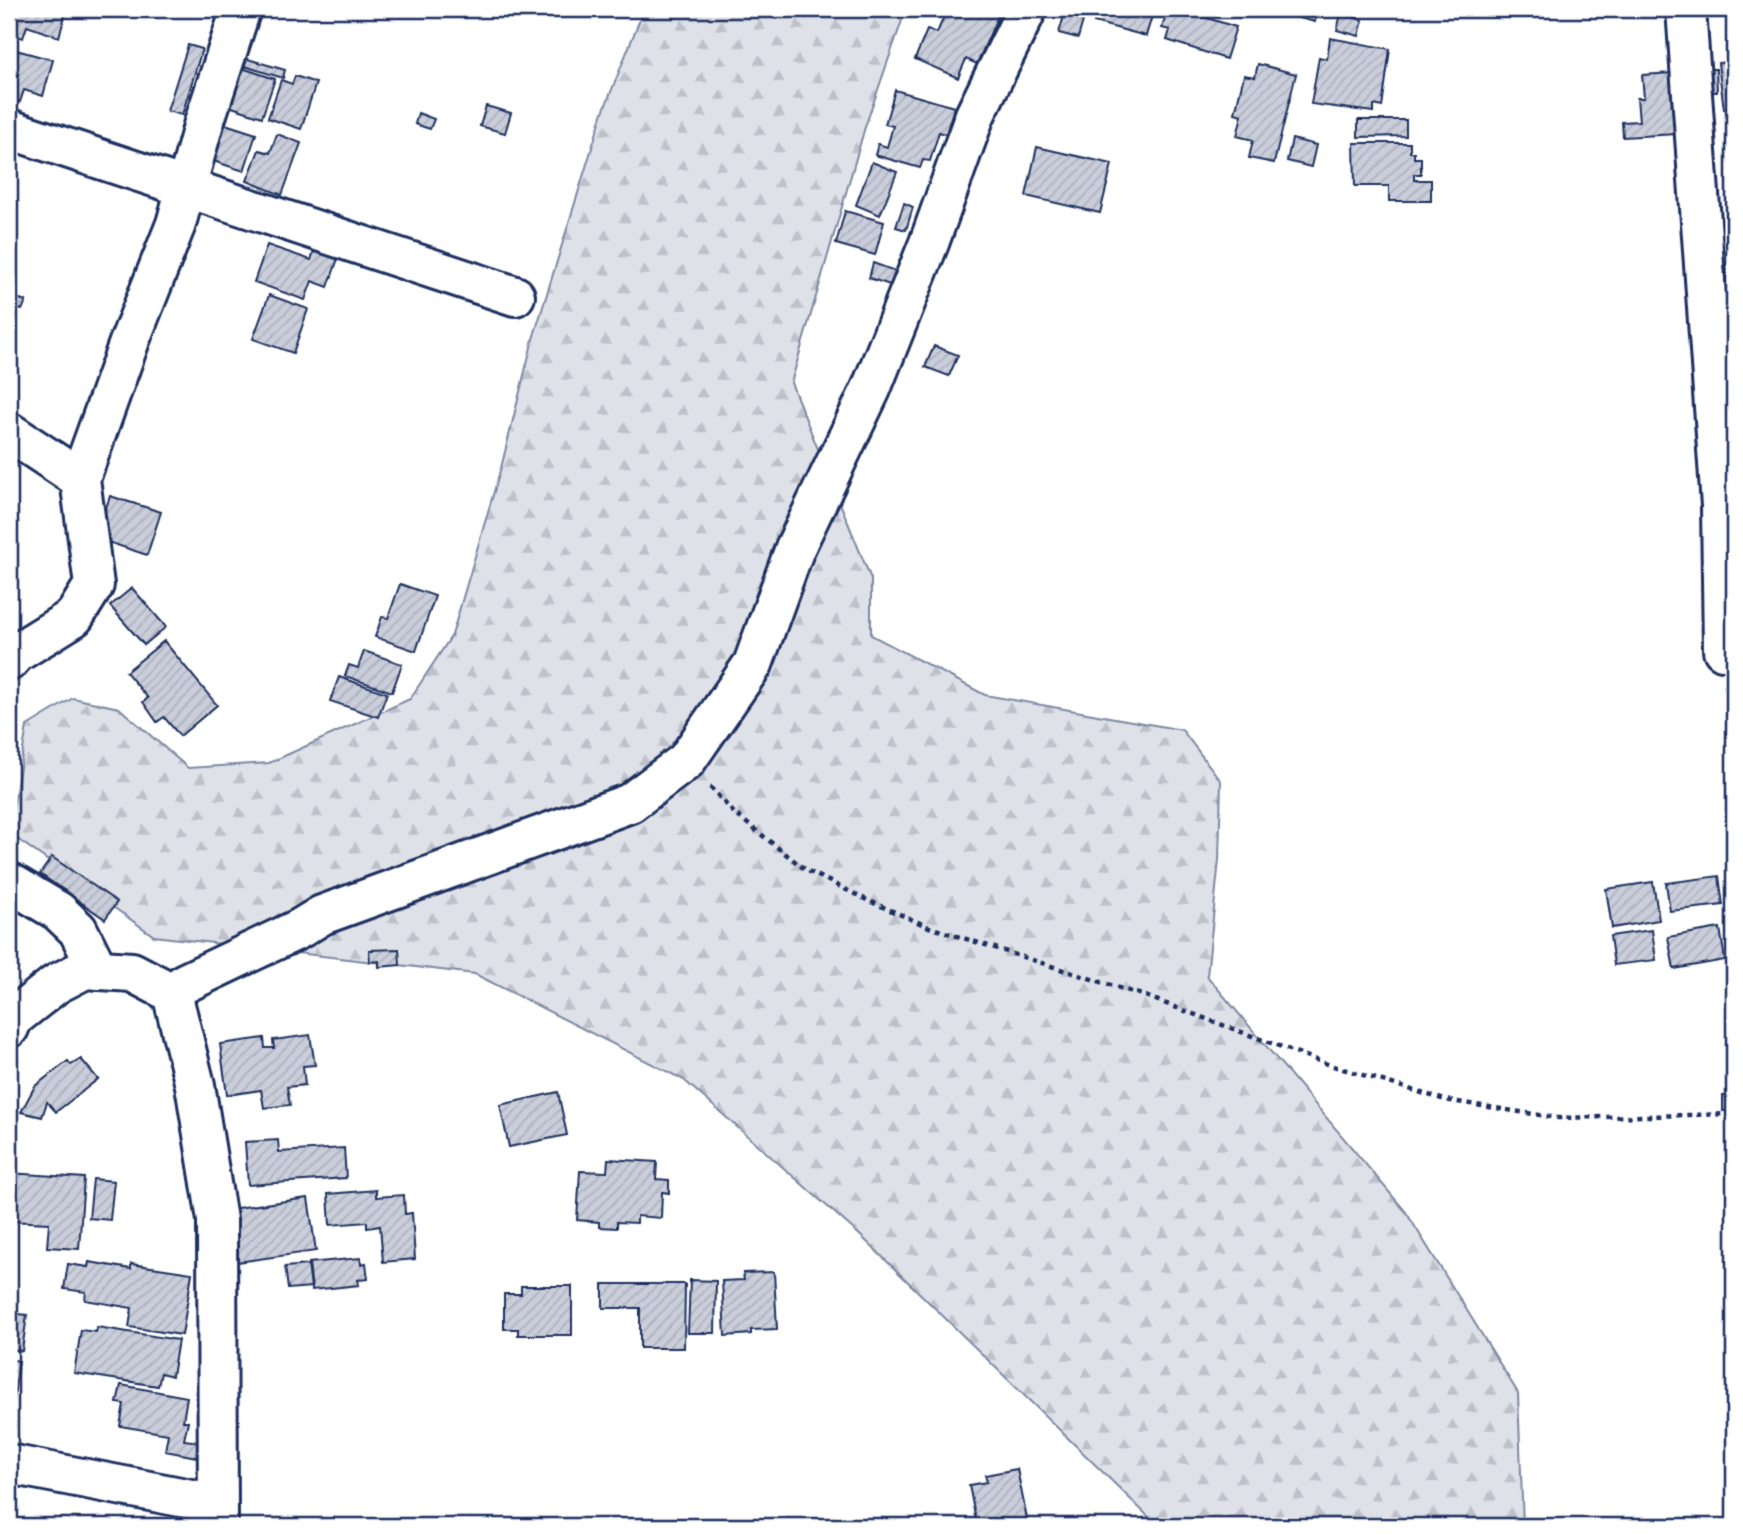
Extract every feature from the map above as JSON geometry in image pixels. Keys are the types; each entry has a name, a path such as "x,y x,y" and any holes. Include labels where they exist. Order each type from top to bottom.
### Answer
{"street":[{"path":"9,661 16,653 74,617 94,585 80,479 130,340 176,224 203,127 241,9"},
{"path":"172,993 185,983 299,929 322,915 630,803 686,761 753,664 795,548 871,389 929,243 975,115 1027,9"},
{"path":"1686,9 1721,506 1723,650"},
{"path":"9,129 515,296"},
{"path":"9,432 80,479"},
{"path":"9,882 58,911 68,920 78,930 98,970"},
{"path":"9,1028 13,1018 56,984 85,969 132,972 172,993 195,1085 216,1220 218,1515 9,1464"}],"path":[{"path":"1723,650 1734,768"},
{"path":"686,761 734,813 806,870 867,900 929,927 1148,997 1330,1065 1445,1100 1558,1118 1734,1114"}],"green space":[{"path":"644,9 906,9 865,127 791,383 871,579 871,635 985,695 1182,730 1221,781 1219,860 1207,976 1406,1212 1518,1393 1523,1526 1158,1526 862,1237 684,1080 475,974 154,936 9,833 27,726 73,698 119,708 188,768 269,763 410,699 452,635 502,464 533,339 603,112"}],"building":[{"path":"10,9 67,9 59,37 27,26 23,38 9,33"},
{"path":"947,9 1001,9 977,64 966,59 958,78 915,59 927,30 937,33"},
{"path":"1070,9 1154,9 1146,36 1094,22 1096,16"},
{"path":"1168,9 1178,9 1236,27 1226,59 1167,40 1170,30 1162,28"},
{"path":"1264,9 1328,9 1327,14 1317,12 1315,22"},
{"path":"1341,14 1363,20 1359,36 1337,30"},
{"path":"1064,16 1083,21 1078,38 1059,33"},
{"path":"1330,38 1390,49 1382,107 1374,105 1374,112 1311,104 1319,57 1327,59"},
{"path":"188,45 202,49 182,115 167,111"},
{"path":"9,50 53,60 43,96 24,90 20,102 9,99"},
{"path":"241,57 285,70 283,78 238,64"},
{"path":"1734,61 1734,108 1724,109 1718,63"},
{"path":"1258,64 1296,74 1274,163 1249,158 1253,140 1237,136 1242,115 1235,113 1244,75 1255,77"},
{"path":"236,66 275,79 262,117 223,104"},
{"path":"1705,69 1716,69 1717,92 1707,92"},
{"path":"1673,73 1677,134 1623,137 1622,122 1639,121 1637,98 1644,98 1642,75"},
{"path":"295,76 316,83 301,129 268,118 281,80 292,84"},
{"path":"895,90 954,107 946,134 939,132 930,161 923,160 920,168 875,155 878,144 887,147 893,126 885,124"},
{"path":"486,106 511,113 505,133 480,126"},
{"path":"418,113 434,119 430,129 415,124"},
{"path":"1358,120 1406,120 1406,136 1358,137"},
{"path":"219,122 256,134 244,171 207,159"},
{"path":"277,134 301,143 282,195 247,181 259,150 270,153"},
{"path":"1292,139 1316,145 1311,167 1287,161"},
{"path":"1354,143 1410,143 1410,152 1414,152 1414,158 1421,158 1421,174 1414,174 1414,180 1431,180 1431,201 1389,201 1389,186 1355,186"},
{"path":"1037,147 1112,164 1100,213 1026,196"},
{"path":"872,162 897,172 880,215 856,205"},
{"path":"904,203 913,207 906,230 896,227"},
{"path":"1734,206 1734,238 1733,223 1729,223 1727,207"},
{"path":"845,211 884,222 875,255 836,244"},
{"path":"317,242 341,250 328,287 312,281 305,300 254,282 267,245 311,260"},
{"path":"873,263 898,272 893,286 869,278"},
{"path":"1734,268 1734,294 1729,294 1727,269"},
{"path":"269,295 308,309 293,353 253,339"},
{"path":"9,296 26,301 22,310 16,308 13,320 9,318"},
{"path":"934,346 958,355 949,376 925,367"},
{"path":"110,496 161,512 147,555 96,538"},
{"path":"400,584 435,596 416,651 375,637 382,617 388,618"},
{"path":"132,588 166,627 144,645 110,606"},
{"path":"164,641 217,705 180,736 164,717 157,722 143,702 148,698 126,672"},
{"path":"364,651 402,664 392,692 345,676 349,665 358,668"},
{"path":"339,677 387,693 378,717 330,701"},
{"path":"52,857 117,902 105,919 40,874"},
{"path":"1719,876 1723,905 1670,911 1666,883"},
{"path":"1653,882 1659,920 1612,928 1606,889"},
{"path":"1720,928 1725,960 1674,969 1668,937"},
{"path":"1652,930 1656,960 1614,965 1610,936"},
{"path":"399,949 400,965 379,967 379,961 370,962 369,950"},
{"path":"310,1035 315,1065 303,1066 305,1085 287,1087 290,1105 264,1108 261,1090 227,1095 220,1044 264,1038 265,1048 274,1048 273,1040"},
{"path":"81,1059 98,1079 56,1112 47,1102 42,1117 21,1112 35,1086 68,1061 71,1065"},
{"path":"558,1092 567,1135 509,1147 500,1105"},
{"path":"1734,1095 1734,1110 1723,1111 1723,1096"},
{"path":"278,1140 279,1152 344,1148 346,1178 248,1185 245,1142"},
{"path":"608,1159 657,1162 656,1179 669,1180 669,1193 662,1192 661,1218 637,1216 637,1223 617,1222 617,1228 599,1227 599,1222 577,1220 580,1171 607,1172"},
{"path":"9,1173 84,1178 79,1249 47,1247 49,1223 9,1221"},
{"path":"93,1179 114,1181 110,1220 89,1218"},
{"path":"376,1190 376,1197 404,1195 405,1214 412,1213 415,1259 383,1262 380,1226 367,1228 367,1222 330,1225 328,1194"},
{"path":"308,1198 316,1251 237,1262 229,1209"},
{"path":"360,1258 361,1264 366,1263 368,1279 358,1280 359,1285 312,1290 309,1263"},
{"path":"89,1262 131,1269 131,1264 192,1273 182,1335 129,1327 132,1308 85,1300 86,1292 64,1289 68,1264 88,1267"},
{"path":"308,1265 311,1287 288,1289 285,1267"},
{"path":"774,1272 777,1329 751,1330 751,1334 725,1336 722,1281 744,1280 743,1273"},
{"path":"690,1280 716,1281 715,1333 688,1333"},
{"path":"603,1284 685,1284 684,1348 640,1348 640,1308 603,1308"},
{"path":"521,1286 572,1286 572,1335 518,1335 518,1329 504,1329 504,1294 521,1294"},
{"path":"9,1313 27,1315 22,1351 9,1349"},
{"path":"97,1327 178,1340 172,1376 161,1373 158,1386 74,1373 81,1330 96,1332"},
{"path":"9,1359 19,1361 13,1405 9,1405"},
{"path":"121,1385 187,1397 183,1421 188,1421 184,1440 200,1442 202,1458 165,1451 168,1434 120,1426 124,1404 117,1403"},
{"path":"1017,1469 1028,1524 977,1526 969,1485 987,1482 985,1475"}]}
